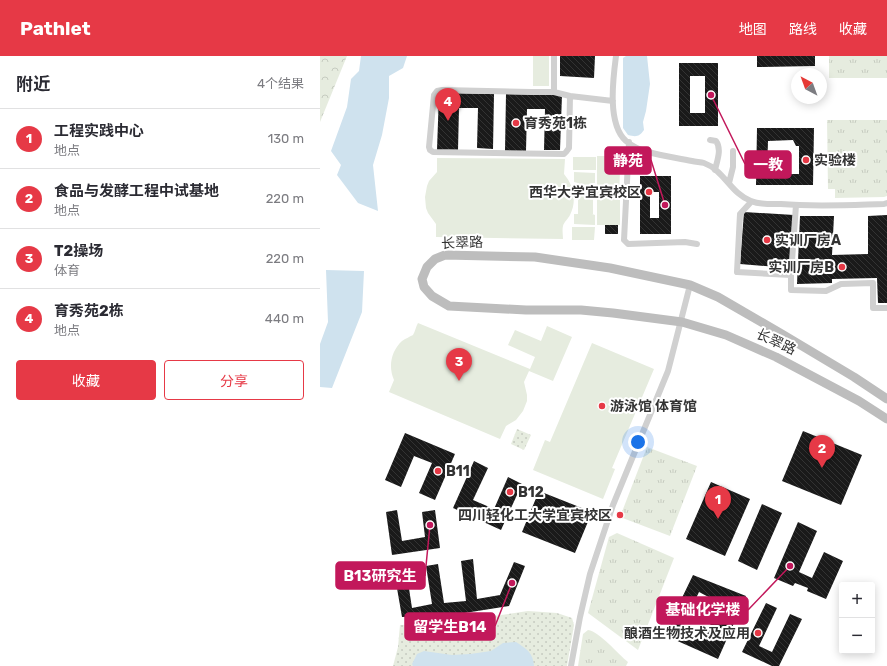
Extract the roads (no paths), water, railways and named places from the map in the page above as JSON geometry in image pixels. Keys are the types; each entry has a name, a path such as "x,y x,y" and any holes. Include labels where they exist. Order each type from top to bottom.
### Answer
{"main road":[{"name":"长翠路","path":"887,399 769,326 718,297 690,285 610,268 535,257 445,255 435,259 427,267 422,279 424,287 432,296 449,306 526,310 581,310 613,313 682,322 726,335 776,356 860,401 887,419"}],"street":[{"path":"554,56 554,92"},
{"path":"616,56 613,86 616,124 621,135 638,148 648,152 704,163 715,170 736,192 751,202 796,205 887,203"},
{"path":"570,96 569,148 564,154 433,152 430,150 429,147 434,95 437,91 554,92 570,96 613,101"},
{"path":"710,140 716,141 719,147 715,170"},
{"path":"629,142 624,240 628,244 685,242 697,244"},
{"path":"729,183 733,167 733,151"},
{"path":"751,202 740,214 737,272 791,274"},
{"path":"796,205 791,290 826,291 841,284 873,283 873,308 887,308"},
{"path":"571,666 590,574 613,505 668,371 682,322 690,285"}],"water":[{"path":"361,56 407,56 403,68 389,76 389,98 382,135 373,165 378,211 358,203 337,175 341,165 331,151 347,107 351,79 359,71"},
{"path":"626,56 647,56 650,84 643,122 644,130 641,134 635,136 628,135 623,128 623,58"},
{"path":"326,270 364,271 362,312 332,388 320,387 320,344 328,322"},
{"path":"516,642 529,652 534,666 413,666 412,664 417,654 424,651 452,655 470,654 491,651 503,643"}],"place":[{"name":"一教","path":"711,95"},
{"name":"育秀苑2栋","path":"448,121"},
{"name":"育秀苑1栋","path":"516,123"},
{"name":"实验楼","path":"806,160"},
{"name":"西华大学宜宾校区","path":"649,192"},
{"name":"静苑","path":"665,205"},
{"name":"实训厂房A","path":"767,240"},
{"name":"实训厂房B","path":"842,267"},
{"name":"T2操场","path":"459,381"},
{"name":"游泳馆 体育馆","path":"602,406"},
{"name":"食品与发酵工程中试基地","path":"822,468"},
{"name":"B11","path":"438,471"},
{"name":"B12","path":"510,492"},
{"name":"四川轻化工大学宜宾校区","path":"620,515"},
{"name":"工程实践中心","path":"718,519"},
{"name":"B13研究生","path":"430,525"},
{"name":"基础化学楼","path":"790,566"},
{"name":"留学生B14","path":"512,583"},
{"name":"酿酒生物技术及应用","path":"758,633"}]}
